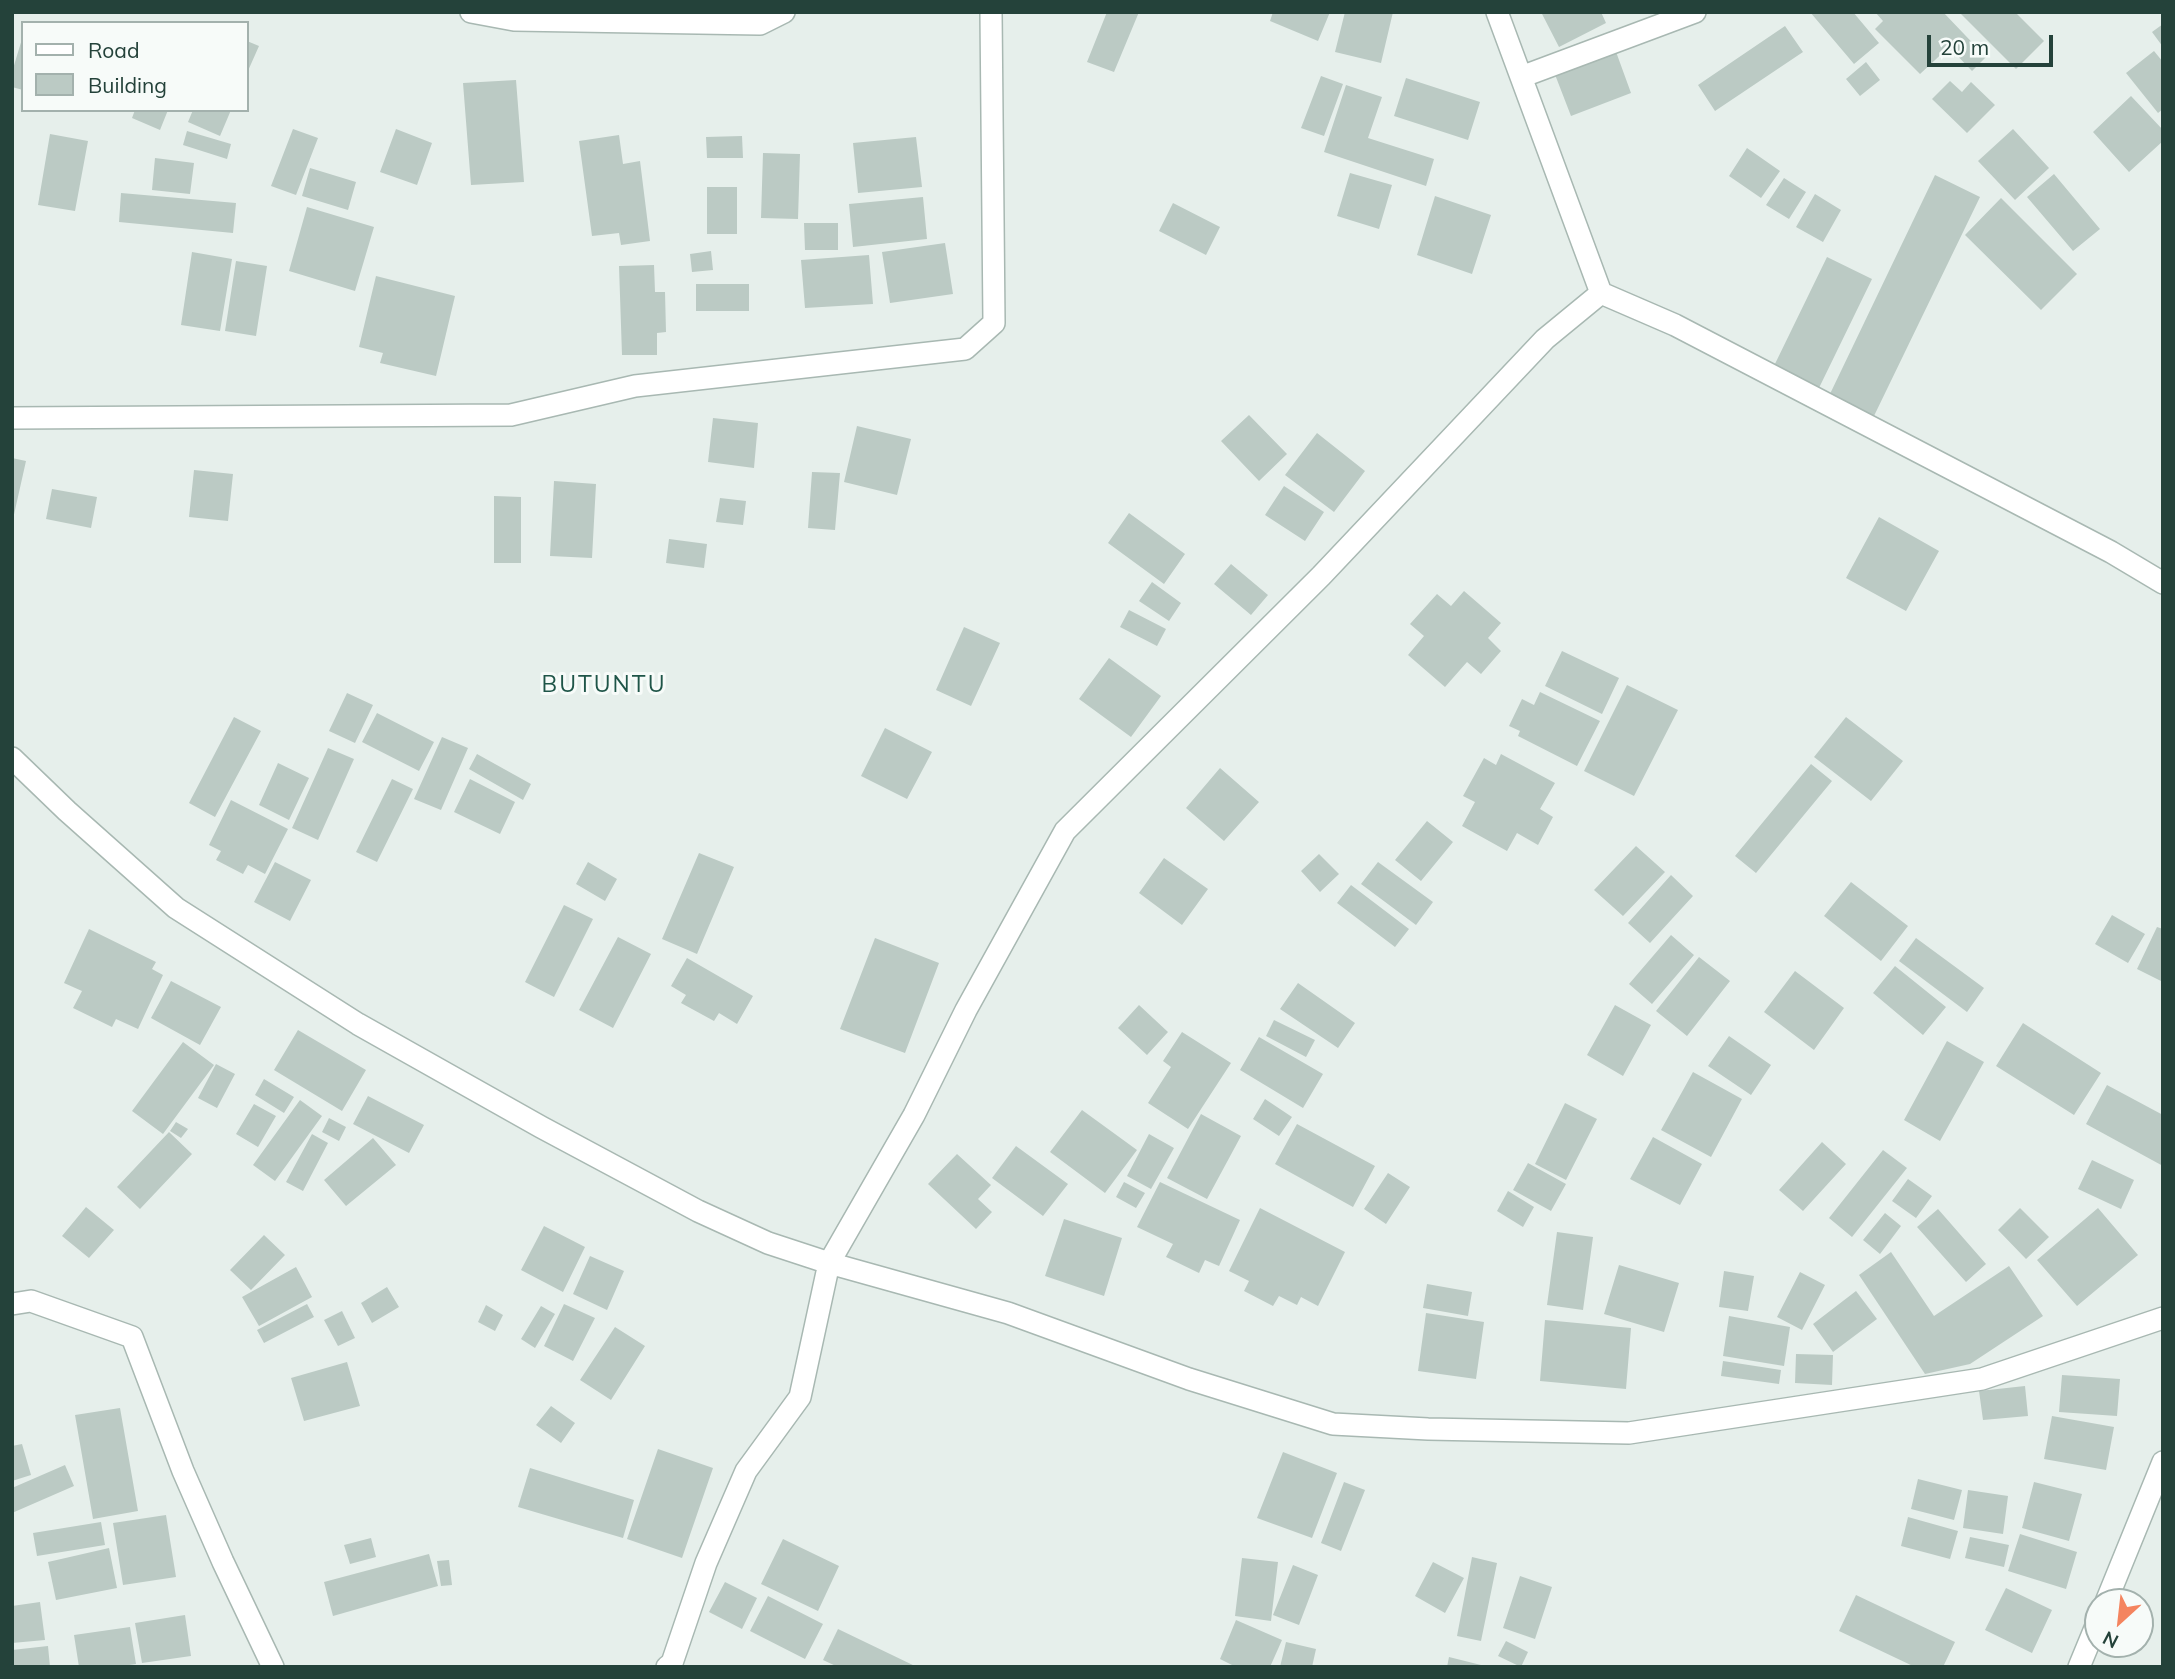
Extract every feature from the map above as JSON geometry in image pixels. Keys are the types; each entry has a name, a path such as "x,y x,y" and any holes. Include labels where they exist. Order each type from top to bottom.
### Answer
{"street":[{"path":"471,12 514,20 760,24 783,12"},
{"path":"12,418 511,415 635,386 964,349 994,323 991,12"},
{"path":"1497,12 1601,293 1675,325 2111,552 2163,583"},
{"path":"1521,77 1695,12"},
{"path":"667,1667 672,1663 706,1563 746,1471 800,1397 829,1263 914,1115 966,1010 1065,831 1321,576 1545,339 1601,293"},
{"path":"12,758 176,908 358,1024 541,1128 698,1211 768,1243 829,1263 1008,1313 1189,1379 1332,1424 1629,1433 1982,1379 2163,1318"},
{"path":"12,1304 31,1301 132,1337 193,1493 273,1667"},
{"path":"2112,1588 2163,1462"}],"building":[{"path":"1107,12 1139,12 1114,72 1087,62"},
{"path":"1273,12 1330,12 1318,41 1270,21"},
{"path":"1345,12 1393,12 1381,63 1335,52"},
{"path":"1541,12 1601,12 1606,23 1559,47"},
{"path":"1810,12 1853,12 1879,43 1854,64"},
{"path":"1875,12 1943,12 1986,57 1972,71 1949,47 1920,74 1875,29 1883,21"},
{"path":"1959,12 2015,12 2044,41 2016,69"},
{"path":"2163,24 2163,47 2152,32"},
{"path":"1785,26 1803,52 1715,111 1698,85"},
{"path":"248,41 259,46 248,71"},
{"path":"21,42 21,89 12,87 12,72"},
{"path":"1615,49 1631,93 1571,116 1554,72"},
{"path":"2154,51 2163,62 2163,109 2158,113 2126,73"},
{"path":"1866,62 1880,80 1860,96 1846,79"},
{"path":"1321,76 1343,84 1324,136 1301,128"},
{"path":"1406,78 1480,102 1468,140 1394,116"},
{"path":"516,80 524,182 471,185 463,83"},
{"path":"1950,81 1962,92 1971,82 1995,105 1967,133 1932,99"},
{"path":"1346,85 1382,97 1368,138 1434,159 1426,186 1324,152"},
{"path":"2131,96 2163,130 2163,141 2129,172 2093,132"},
{"path":"134,112 167,112 160,130 132,118"},
{"path":"192,112 230,112 220,136 188,122"},
{"path":"293,129 318,138 296,195 271,186"},
{"path":"396,129 432,143 417,185 380,172"},
{"path":"2013,129 2049,168 2015,200 1978,161"},
{"path":"187,131 231,144 227,159 183,145"},
{"path":"50,134 88,141 75,211 38,205"},
{"path":"619,135 623,164 640,161 650,241 621,245 619,233 592,236 579,141"},
{"path":"742,136 743,158 707,158 706,137"},
{"path":"916,137 922,187 858,193 853,143"},
{"path":"1747,148 1780,171 1761,198 1729,176"},
{"path":"763,153 800,154 798,219 761,218"},
{"path":"155,158 194,163 190,194 152,190"},
{"path":"310,168 356,182 348,210 302,196"},
{"path":"1350,173 1392,185 1379,229 1337,216"},
{"path":"2054,174 2100,229 2073,251 2027,197"},
{"path":"1935,175 1980,197 1873,418 1829,396"},
{"path":"1784,178 1806,192 1789,219 1766,205"},
{"path":"707,187 737,187 737,234 707,234"},
{"path":"121,193 236,203 233,233 119,222"},
{"path":"1815,194 1841,210 1823,242 1796,227"},
{"path":"1435,196 1491,215 1472,274 1417,255"},
{"path":"923,197 927,239 853,247 849,204"},
{"path":"2001,198 2077,274 2041,310 1965,235"},
{"path":"1173,203 1220,227 1206,255 1159,231"},
{"path":"307,207 374,227 355,291 289,271"},
{"path":"804,223 838,223 838,250 805,250"},
{"path":"945,243 953,294 890,303 882,252"},
{"path":"711,251 713,270 692,272 690,254"},
{"path":"192,252 232,259 220,331 181,325"},
{"path":"869,255 873,304 805,308 801,260"},
{"path":"1827,257 1872,279 1818,390 1773,368"},
{"path":"236,261 267,266 256,336 225,331"},
{"path":"654,265 655,292 665,292 666,332 657,333 657,355 622,355 619,266"},
{"path":"376,276 455,296 436,376 380,363 383,353 359,347"},
{"path":"696,284 749,284 749,311 696,311"},
{"path":"1249,415 1287,454 1259,481 1221,441"},
{"path":"713,418 758,423 754,468 708,462"},
{"path":"857,426 911,439 897,495 844,482"},
{"path":"1317,433 1365,471 1334,512 1285,475"},
{"path":"12,458 26,461 13,519 12,519"},
{"path":"194,470 233,474 228,521 189,517"},
{"path":"812,472 840,473 835,530 808,528"},
{"path":"554,481 596,484 592,558 550,556"},
{"path":"1284,486 1324,512 1305,541 1265,515"},
{"path":"52,489 97,497 91,528 46,519"},
{"path":"494,496 521,497 521,563 494,563"},
{"path":"720,498 746,501 743,525 716,522"},
{"path":"1129,513 1185,554 1164,584 1108,543"},
{"path":"1879,517 1939,551 1906,611 1846,578"},
{"path":"669,539 707,544 704,568 666,563"},
{"path":"1231,564 1268,595 1251,615 1214,584"},
{"path":"1152,582 1181,603 1169,621 1139,601"},
{"path":"1464,591 1501,623 1488,638 1501,651 1481,674 1467,662 1445,687 1408,655 1424,636 1410,624 1437,594 1451,606"},
{"path":"1129,610 1166,629 1157,646 1120,627"},
{"path":"964,627 1000,643 971,706 936,690"},
{"path":"1562,651 1619,678 1602,714 1545,686"},
{"path":"1109,658 1161,696 1131,737 1079,699"},
{"path":"1627,685 1678,710 1634,796 1584,771"},
{"path":"1540,692 1600,721 1577,766 1518,736 1520,731 1509,726 1522,699 1534,705"},
{"path":"347,693 373,705 355,743 329,731"},
{"path":"377,713 434,742 419,771 362,742"},
{"path":"234,717 261,731 215,817 189,803"},
{"path":"1846,717 1903,761 1871,801 1814,757"},
{"path":"885,728 932,752 907,799 861,776"},
{"path":"442,737 468,748 441,810 414,799"},
{"path":"328,748 354,759 318,840 292,828"},
{"path":"477,754 531,784 523,800 469,769"},
{"path":"1501,754 1555,783 1540,809 1553,817 1538,845 1517,833 1507,851 1462,826 1475,802 1463,796 1484,758 1496,765"},
{"path":"278,763 309,778 289,820 259,805"},
{"path":"1811,764 1832,781 1756,873 1735,856"},
{"path":"1220,768 1259,802 1224,841 1186,808"},
{"path":"392,779 413,789 377,862 356,852"},
{"path":"470,779 515,802 500,834 454,812"},
{"path":"231,800 288,829 265,874 248,865 243,874 216,860 221,851 209,845"},
{"path":"1427,821 1453,842 1421,881 1395,860"},
{"path":"1636,846 1665,872 1623,916 1594,890"},
{"path":"699,853 734,867 697,954 662,939"},
{"path":"1319,854 1339,874 1320,892 1301,871"},
{"path":"1164,858 1208,889 1182,925 1139,893"},
{"path":"275,862 311,880 290,921 254,902"},
{"path":"588,862 617,879 605,901 576,884"},
{"path":"1378,862 1433,902 1416,925 1361,884"},
{"path":"1671,875 1693,896 1650,943 1628,923"},
{"path":"1851,882 1908,926 1881,961 1824,916"},
{"path":"1351,885 1409,929 1395,947 1337,903"},
{"path":"564,905 593,919 554,997 525,982"},
{"path":"2112,915 2145,934 2128,963 2095,944"},
{"path":"2157,927 2163,929 2163,982 2137,969"},
{"path":"89,929 156,962 152,969 163,975 138,1029 116,1019 112,1027 73,1008 82,991 64,983"},
{"path":"1671,935 1694,955 1652,1004 1629,984"},
{"path":"618,937 651,954 613,1028 579,1010"},
{"path":"875,938 939,963 905,1053 840,1029"},
{"path":"1916,938 1984,988 1967,1012 1899,961"},
{"path":"1699,957 1730,981 1687,1036 1656,1011"},
{"path":"687,958 753,996 737,1024 719,1013 714,1021 681,1003 686,995 671,986"},
{"path":"1895,966 1946,1007 1923,1035 1873,993"},
{"path":"1795,971 1844,1008 1814,1050 1764,1012"},
{"path":"171,981 221,1007 200,1045 151,1018"},
{"path":"1298,983 1355,1023 1338,1048 1280,1009"},
{"path":"1139,1005 1168,1032 1147,1055 1118,1028"},
{"path":"1615,1005 1651,1025 1623,1076 1587,1055"},
{"path":"1274,1020 1315,1040 1306,1057 1266,1036"},
{"path":"2023,1023 2101,1073 2074,1115 1996,1066"},
{"path":"298,1030 366,1070 342,1111 274,1070"},
{"path":"1182,1032 1231,1063 1188,1129 1148,1103 1171,1067 1163,1061"},
{"path":"1729,1036 1771,1065 1751,1095 1708,1066"},
{"path":"1259,1037 1323,1074 1303,1108 1240,1070"},
{"path":"1947,1041 1984,1062 1940,1141 1904,1120"},
{"path":"183,1042 214,1065 163,1134 132,1111"},
{"path":"216,1064 235,1074 217,1108 198,1098"},
{"path":"1693,1072 1742,1099 1711,1157 1661,1130"},
{"path":"264,1079 294,1097 284,1113 255,1095"},
{"path":"2107,1085 2163,1115 2163,1166 2086,1124"},
{"path":"368,1096 424,1125 409,1153 353,1124"},
{"path":"1265,1099 1292,1117 1279,1136 1253,1119"},
{"path":"300,1100 322,1116 275,1181 253,1165"},
{"path":"1565,1103 1597,1119 1566,1180 1535,1164"},
{"path":"254,1104 276,1116 258,1147 236,1134"},
{"path":"1082,1110 1137,1150 1105,1193 1050,1152"},
{"path":"1201,1114 1241,1136 1207,1199 1167,1178"},
{"path":"329,1118 346,1127 339,1141 322,1132"},
{"path":"176,1122 188,1129 181,1138 170,1131"},
{"path":"1297,1124 1375,1166 1353,1207 1275,1164"},
{"path":"169,1132 192,1154 140,1209 117,1187"},
{"path":"312,1134 328,1143 303,1191 286,1182"},
{"path":"1149,1134 1174,1148 1151,1189 1127,1176"},
{"path":"1653,1137 1702,1164 1680,1205 1630,1179"},
{"path":"373,1138 396,1165 346,1206 324,1180"},
{"path":"1822,1142 1846,1164 1803,1211 1779,1190"},
{"path":"1016,1146 1068,1184 1043,1216 992,1178"},
{"path":"1883,1150 1907,1168 1852,1237 1829,1218"},
{"path":"957,1154 991,1185 978,1199 992,1212 976,1229 928,1184"},
{"path":"2092,1160 2134,1180 2121,1209 2078,1189"},
{"path":"1528,1163 1566,1184 1551,1211 1513,1190"},
{"path":"1388,1173 1410,1187 1386,1224 1364,1209"},
{"path":"1908,1179 1932,1196 1916,1218 1892,1201"},
{"path":"1124,1182 1145,1193 1136,1208 1116,1197"},
{"path":"1160,1182 1240,1220 1219,1266 1205,1260 1199,1273 1166,1257 1173,1244 1137,1227"},
{"path":"1508,1191 1534,1207 1523,1227 1497,1211"},
{"path":"86,1207 114,1230 89,1258 62,1236"},
{"path":"1260,1208 1345,1252 1318,1306 1301,1297 1297,1305 1279,1296 1273,1306 1244,1291 1249,1281 1229,1271"},
{"path":"2020,1208 2049,1237 2026,1259 1998,1230"},
{"path":"2098,1208 2138,1255 2077,1306 2037,1260"},
{"path":"1938,1209 1986,1264 1966,1282 1917,1227"},
{"path":"1885,1213 1901,1226 1880,1254 1863,1240"},
{"path":"1064,1219 1122,1238 1104,1296 1045,1276"},
{"path":"544,1226 585,1247 563,1292 521,1270"},
{"path":"1557,1232 1593,1237 1583,1310 1547,1305"},
{"path":"264,1235 285,1255 251,1290 230,1270"},
{"path":"1891,1252 1934,1316 2009,1266 2043,1316 1970,1364 1925,1374 1859,1275"},
{"path":"590,1256 624,1271 607,1310 573,1294"},
{"path":"1619,1265 1679,1283 1664,1332 1604,1314"},
{"path":"296,1267 312,1297 259,1326 242,1297"},
{"path":"1724,1271 1754,1276 1748,1311 1719,1307"},
{"path":"1800,1272 1825,1285 1802,1330 1777,1317"},
{"path":"1427,1284 1472,1292 1468,1316 1423,1308"},
{"path":"387,1287 399,1307 372,1323 361,1303"},
{"path":"1856,1291 1877,1319 1833,1352 1813,1324"},
{"path":"307,1304 314,1317 264,1343 257,1330"},
{"path":"564,1304 595,1318 573,1361 544,1346"},
{"path":"486,1305 503,1315 495,1331 478,1322"},
{"path":"541,1306 555,1314 535,1348 521,1339"},
{"path":"342,1311 355,1338 338,1346 324,1320"},
{"path":"1426,1313 1484,1322 1476,1379 1418,1371"},
{"path":"1729,1316 1790,1327 1784,1366 1723,1356"},
{"path":"1545,1320 1631,1328 1626,1389 1540,1381"},
{"path":"615,1327 645,1346 611,1400 580,1380"},
{"path":"1796,1354 1833,1355 1832,1385 1795,1383"},
{"path":"1723,1361 1781,1370 1779,1384 1721,1376"},
{"path":"347,1362 360,1406 304,1421 291,1378"},
{"path":"2062,1375 2120,1379 2117,1416 2059,1412"},
{"path":"2025,1386 2028,1416 1983,1420 1979,1391"},
{"path":"551,1406 575,1423 561,1443 536,1425"},
{"path":"120,1408 138,1511 93,1519 75,1415"},
{"path":"2052,1416 2114,1427 2106,1470 2044,1459"},
{"path":"22,1444 31,1475 12,1481 12,1446"},
{"path":"658,1449 713,1468 682,1558 627,1539"},
{"path":"1283,1452 1337,1473 1312,1538 1257,1518"},
{"path":"65,1465 74,1486 12,1513 12,1488"},
{"path":"530,1468 634,1500 623,1538 518,1507"},
{"path":"1918,1479 1962,1490 1954,1520 1911,1509"},
{"path":"1344,1482 1365,1490 1341,1551 1321,1543"},
{"path":"2034,1482 2082,1494 2069,1541 2022,1528"},
{"path":"1968,1490 2008,1496 2003,1534 1963,1528"},
{"path":"166,1515 176,1577 123,1585 113,1523"},
{"path":"1908,1517 1958,1531 1950,1559 1901,1546"},
{"path":"101,1522 105,1545 37,1556 33,1533"},
{"path":"2020,1534 2077,1552 2066,1589 2008,1571"},
{"path":"1970,1537 2009,1545 2004,1567 1965,1558"},
{"path":"371,1538 376,1557 350,1564 344,1545"},
{"path":"783,1539 839,1566 818,1611 761,1584"},
{"path":"109,1548 117,1588 56,1600 48,1562"},
{"path":"429,1554 438,1586 333,1616 324,1582"},
{"path":"1472,1557 1497,1563 1481,1641 1457,1636"},
{"path":"1242,1558 1278,1562 1271,1621 1235,1616"},
{"path":"449,1560 452,1585 441,1586 437,1561"},
{"path":"1433,1562 1464,1578 1445,1613 1415,1596"},
{"path":"1293,1565 1318,1575 1299,1625 1273,1615"},
{"path":"1520,1576 1552,1587 1535,1639 1503,1628"},
{"path":"725,1582 757,1598 742,1629 709,1612"},
{"path":"2006,1588 2052,1610 2032,1653 1985,1630"},
{"path":"1856,1595 1955,1642 1943,1667 1915,1667 1839,1631"},
{"path":"768,1596 823,1624 805,1659 750,1631"},
{"path":"40,1602 45,1640 12,1643 12,1606"},
{"path":"185,1615 191,1656 142,1663 135,1623"},
{"path":"1236,1620 1282,1640 1270,1667 1236,1667 1220,1659"},
{"path":"130,1627 136,1664 79,1667 74,1635"},
{"path":"838,1629 917,1667 838,1667 823,1660"},
{"path":"1506,1641 1528,1652 1521,1667 1498,1656"},
{"path":"1286,1642 1316,1649 1312,1667 1280,1667"},
{"path":"48,1646 50,1667 12,1667 12,1650"},
{"path":"1449,1657 1485,1666 1485,1667 1447,1667"}],"district":[{"name":"BUTUNTU","path":"604,685"}]}
